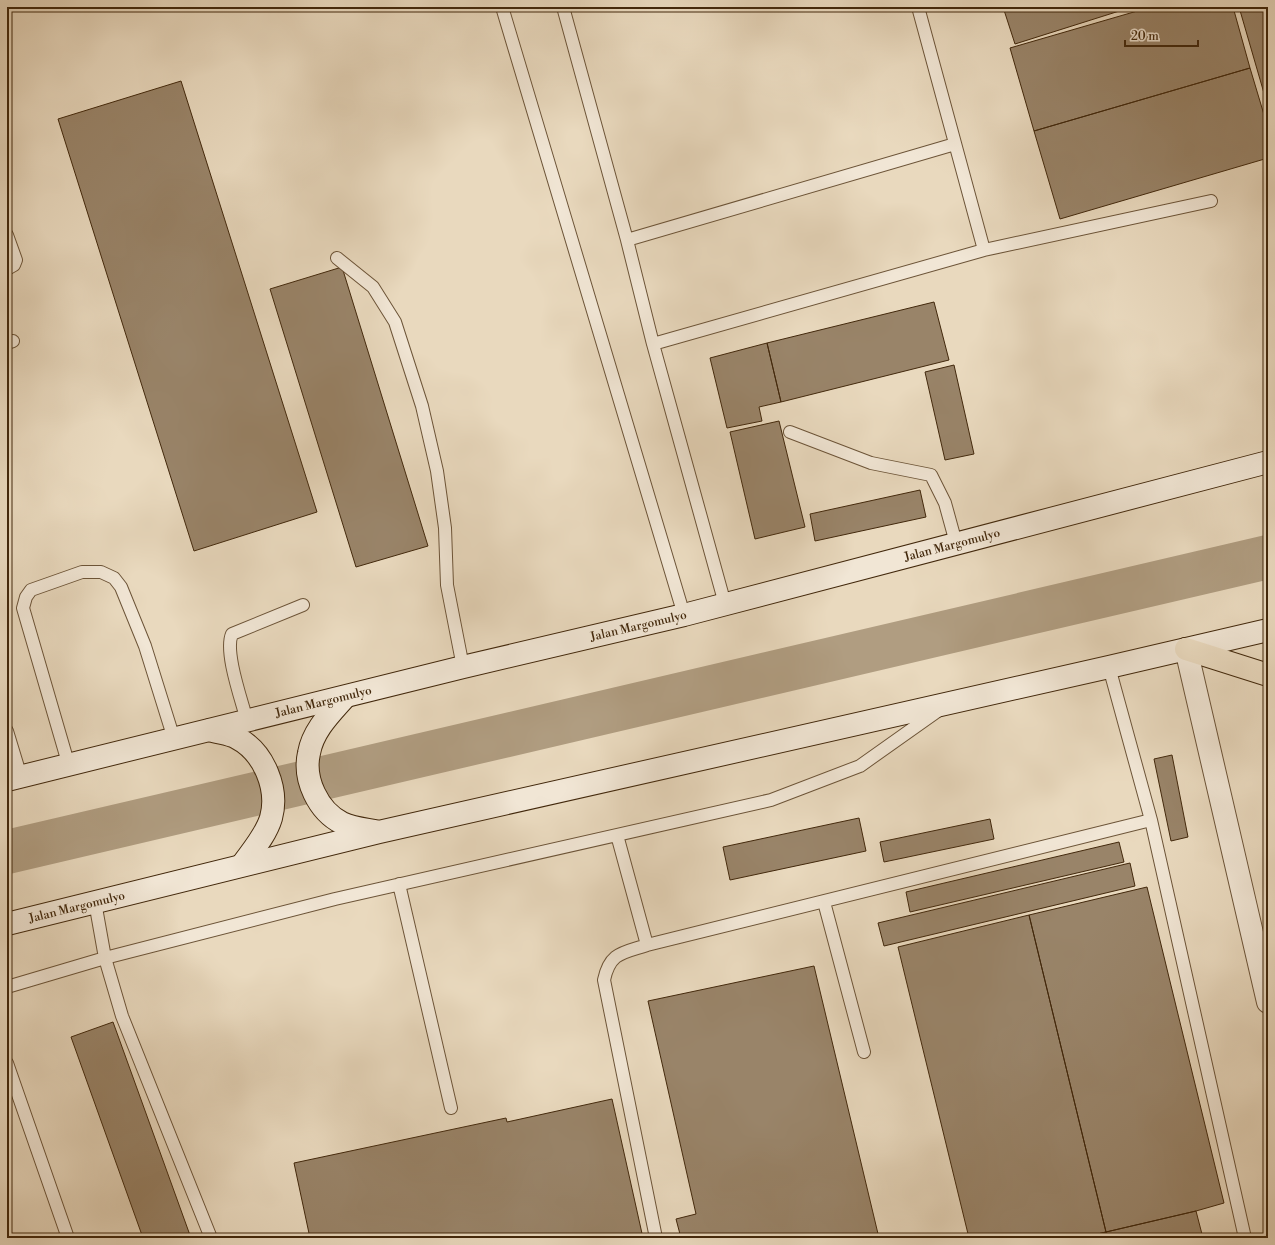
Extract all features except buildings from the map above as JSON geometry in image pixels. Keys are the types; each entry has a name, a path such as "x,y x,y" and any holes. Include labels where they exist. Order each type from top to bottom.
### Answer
{"highway":[{"path":"1186,649 1268,675"}],"main road":[{"name":"Jalan Margomulyo","path":"242,729 345,696 684,615 1268,462"},
{"name":"Jalan Margomulyo","path":"7,924 95,902 247,858 379,832 948,704 1268,630"},
{"path":"1186,649 1268,1002"},
{"path":"345,696 328,716 308,753 308,771 313,793 324,810 342,823 379,832"},
{"path":"14,778 69,766 210,730 242,729 251,748 262,761 272,786 274,803 271,819 262,837 247,858"}],"lane":[{"path":"502,7 684,615"},
{"path":"563,7 627,240 653,344 725,604"},
{"path":"918,7 984,250"},
{"path":"627,240 955,144"},
{"path":"653,344 984,250 1211,201"},
{"path":"7,235 16,260 14,265 7,269"},
{"path":"337,258 373,287 395,322 422,406 438,471 445,528 447,584 463,667"},
{"path":"790,432 871,463 931,475 945,503 956,543"},
{"path":"69,766 23,608 26,597 31,590 82,572 101,572 114,578 121,587 145,646 174,739"},
{"path":"242,729 230,640 232,634 303,605"},
{"path":"1109,667 1151,820 1245,1238"},
{"path":"7,987 105,958 335,899 771,800 860,766 948,704"},
{"path":"7,731 14,778"},
{"path":"656,1238 604,980 610,962 619,954 647,945 1151,820"},
{"path":"616,835 647,945"},
{"path":"399,884 451,1108"},
{"path":"95,902 105,958 122,1016 210,1238"},
{"path":"824,902 864,1052"},
{"path":"7,1063 68,1238"}],"waterway":[{"path":"7,852 1268,557"}]}
